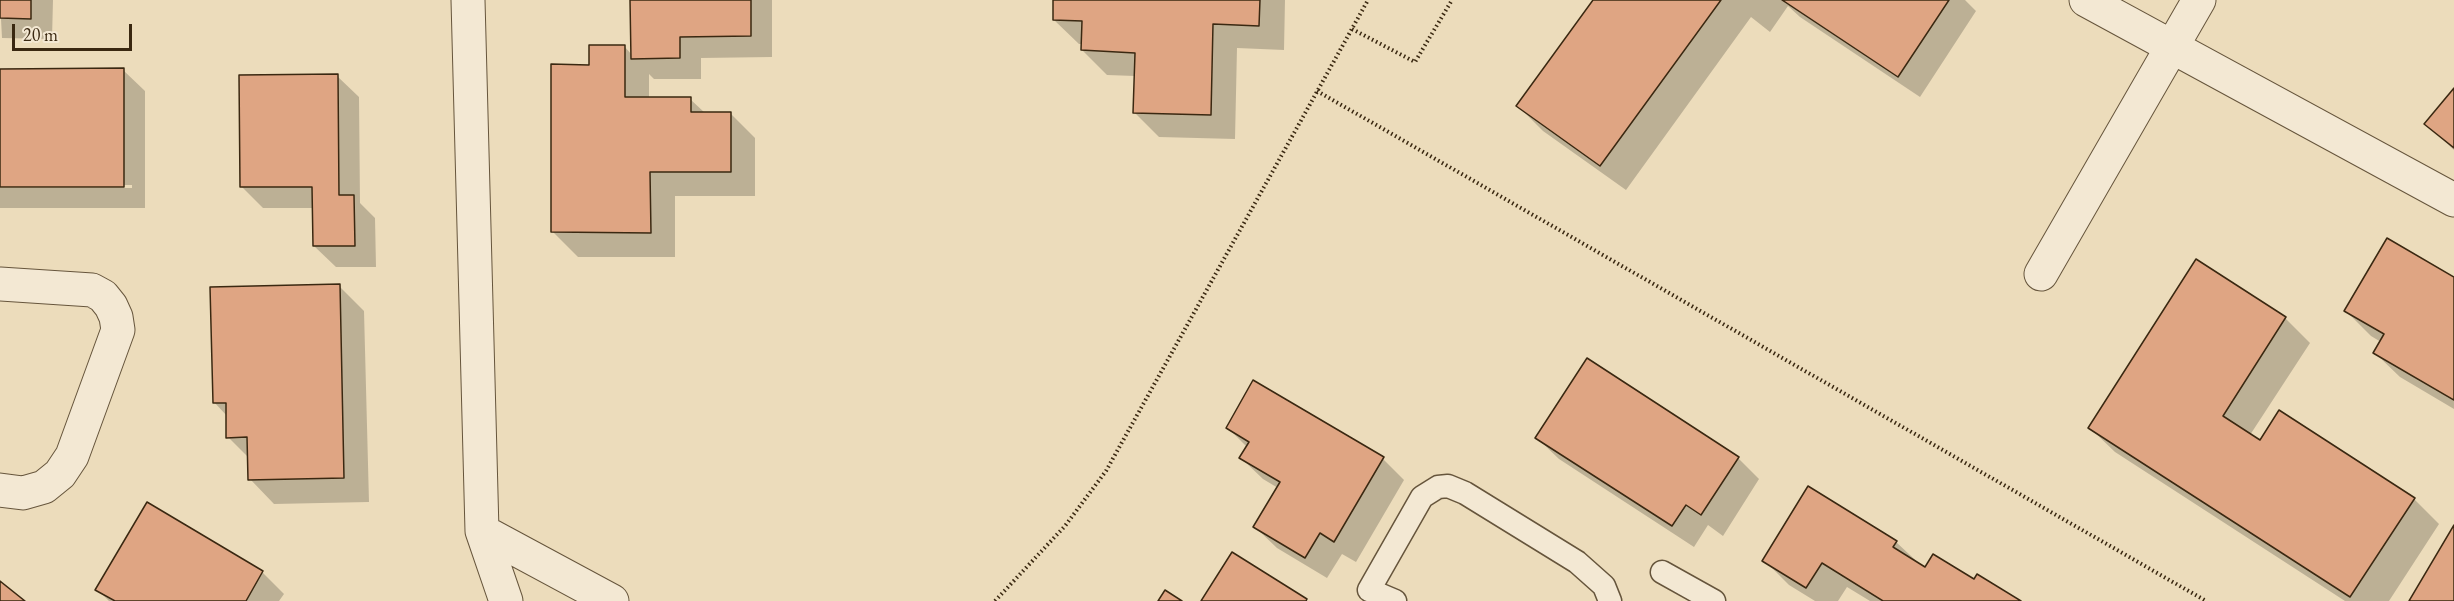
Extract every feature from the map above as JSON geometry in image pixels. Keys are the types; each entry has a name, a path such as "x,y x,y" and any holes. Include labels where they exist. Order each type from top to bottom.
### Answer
{"street":[{"path":"468,0 482,531 506,601"},
{"path":"2086,0 2454,200"},
{"path":"2041,274 2199,0"},
{"path":"0,284 92,290 103,296 111,306 117,317 118,330 72,456 60,474 44,487 23,493 0,490"},
{"path":"482,531 612,601"}],"lane":[{"path":"1395,601 1366,595 1422,497 1438,487 1448,486 1465,493 1577,561 1604,586 1610,601"},
{"path":"1662,572 1714,601"}],"path":[{"path":"995,601 1065,526 1106,471 1368,0"},
{"path":"1352,29 1414,62 1452,0"},
{"path":"1317,91 2206,601"}],"building":[{"path":"0,0 31,0 31,19 0,18"},
{"path":"630,0 751,0 751,36 680,37 680,58 631,59"},
{"path":"1053,0 1260,0 1259,26 1213,24 1211,115 1133,113 1135,53 1081,50 1082,21 1053,20"},
{"path":"1593,0 1721,0 1600,166 1516,106"},
{"path":"1782,0 1949,0 1898,77"},
{"path":"589,45 625,45 625,97 691,97 691,112 731,112 731,172 650,172 651,233 551,232 551,64 589,65"},
{"path":"124,68 124,187 0,187 0,69"},
{"path":"338,74 339,195 354,195 355,246 313,246 312,187 240,187 239,75"},
{"path":"2454,88 2454,148 2424,124"},
{"path":"2387,238 2454,277 2454,400 2373,353 2384,334 2344,311"},
{"path":"2196,259 2286,317 2223,416 2260,440 2279,410 2415,498 2350,597 2088,428"},
{"path":"340,284 344,478 248,480 247,437 226,438 226,403 213,403 210,287"},
{"path":"1587,358 1739,457 1701,515 1686,505 1672,526 1535,438"},
{"path":"1253,380 1384,457 1334,542 1320,533 1305,558 1253,527 1280,482 1239,458 1249,442 1226,428"},
{"path":"1808,486 1897,541 1893,547 1925,567 1933,554 1974,579 1977,574 2021,601 1883,601 1822,563 1806,588 1762,561"},
{"path":"147,502 263,571 246,601 115,601 95,590"},
{"path":"2454,525 2454,601 2409,601"},
{"path":"1232,552 1307,599 1306,601 1201,601"},
{"path":"0,581 25,601 0,601"},
{"path":"1165,590 1182,601 1158,601"}]}
